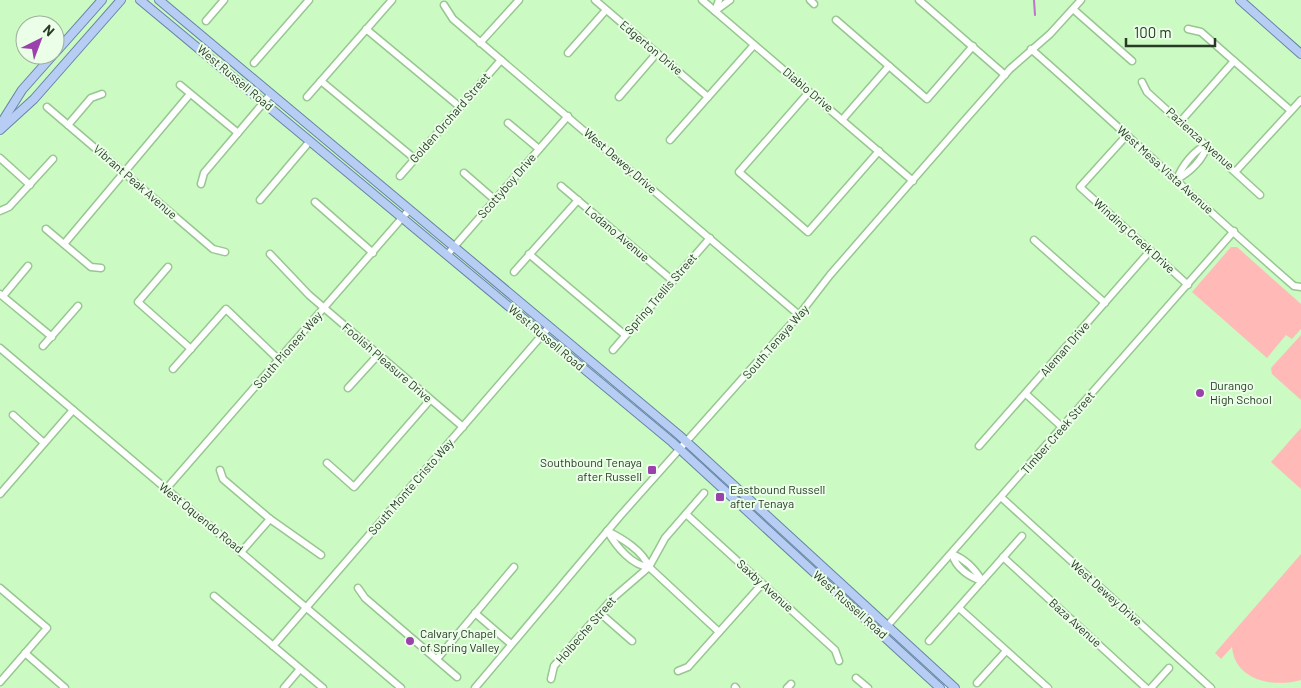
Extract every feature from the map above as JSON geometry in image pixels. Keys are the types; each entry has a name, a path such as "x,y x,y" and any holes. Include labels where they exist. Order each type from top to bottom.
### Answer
{"main road":[{"path":"65,42 102,0"},
{"path":"0,130 34,100 121,0"},
{"name":"West Russell Road","path":"140,0 680,450 940,688"},
{"name":"West Russell Road","path":"159,0 687,443 955,688"},
{"path":"1240,0 1301,54"},
{"path":"0,125 22,90 44,65"}],"street":[{"path":"206,21 224,0"},
{"path":"254,63 309,0"},
{"path":"307,97 392,0"},
{"path":"480,43 519,0"},
{"name":"Edgerton Drive","path":"594,0 708,97"},
{"name":"Diablo Drive","path":"702,0 913,181"},
{"path":"716,11 719,0"},
{"path":"716,11 730,0"},
{"path":"919,0 1005,75"},
{"name":"South Tenaya Way","path":"475,688 607,531 799,315 830,275 1005,75 1031,49 1050,34 1080,0"},
{"name":"West Dewey Drive","path":"444,5 453,19 480,43 568,116 799,315"},
{"path":"1073,9 1132,61"},
{"path":"568,53 606,10"},
{"path":"836,20 927,99 972,46"},
{"path":"366,29 460,107"},
{"path":"1188,29 1201,32 1290,110"},
{"path":"670,140 754,45"},
{"name":"West Mesa Vista Avenue","path":"1031,49 1177,179 1234,231 1239,238 1294,286 1301,287"},
{"path":"619,97 657,53"},
{"name":"Golden Orchard Street","path":"400,176 501,60"},
{"path":"1180,122 1234,61"},
{"path":"842,120 889,66"},
{"path":"321,81 415,159"},
{"name":"Pazienza Avenue","path":"1142,82 1147,92 1236,171 1260,195"},
{"path":"180,85 238,133"},
{"path":"809,92 739,172 808,232 879,152"},
{"path":"68,124 91,98 102,94"},
{"path":"64,244 190,94"},
{"path":"201,184 204,173 270,95"},
{"path":"1236,171 1301,100"},
{"name":"Vibrant Peak Avenue","path":"47,106 213,249 225,252"},
{"name":"Scottyboy Drive","path":"447,255 568,116"},
{"path":"508,123 538,149"},
{"name":"Winding Creek Drive","path":"1127,136 1080,187 1188,285"},
{"path":"260,200 310,141"},
{"path":"1177,179 1180,170 1200,148 1207,145"},
{"path":"0,158 30,184"},
{"path":"0,211 9,207 53,159"},
{"path":"464,173 495,200"},
{"name":"Lodano Avenue","path":"561,186 673,281"},
{"path":"514,272 578,200"},
{"path":"315,202 373,253"},
{"name":"South Pioneer Way","path":"166,489 409,210"},
{"path":"46,229 91,267 101,268"},
{"name":"Timber Creek Street","path":"881,633 1002,498 1234,231"},
{"name":"Spring Trellis Street","path":"612,350 710,238"},
{"path":"1034,240 1105,303"},
{"name":"Aleman Drive","path":"979,446 1150,250"},
{"name":"Foolish Pleasure Drive","path":"270,254 324,309 463,427"},
{"path":"529,254 625,335"},
{"path":"28,266 1,295 52,337"},
{"path":"168,268 138,302 191,349"},
{"path":"43,346 78,306"},
{"path":"174,369 226,309 279,360"},
{"name":"South Monte Cristo Way","path":"273,646 549,327"},
{"name":"West Oquendo Road","path":"0,348 242,551 401,688"},
{"path":"348,388 378,356"},
{"path":"1026,394 1063,428"},
{"path":"327,463 354,487 430,400"},
{"path":"0,494 72,410"},
{"path":"13,416 44,443"},
{"path":"220,470 223,478 270,519 321,555"},
{"name":"Holbeche Street","path":"551,679 554,666 619,592 648,567 665,538 704,493"},
{"name":"West Dewey Drive","path":"1002,498 1211,688"},
{"name":"Saxby Avenue","path":"686,514 835,650 838,661"},
{"path":"242,551 270,519"},
{"path":"607,531 627,543 646,560 648,567 719,632"},
{"path":"930,642 1022,536"},
{"path":"952,554 954,562 964,572 972,578 982,581"},
{"name":"Baza Avenue","path":"1003,557 1146,688"},
{"path":"437,659 514,567"},
{"path":"678,671 688,667 762,584"},
{"path":"0,588 47,628 0,681"},
{"path":"358,588 365,598 457,677"},
{"path":"214,596 322,688"},
{"path":"959,608 1048,688"},
{"path":"476,613 511,644"},
{"path":"600,613 632,640"},
{"path":"977,683 1006,651"},
{"path":"25,653 65,688"},
{"path":"1151,688 1169,668"},
{"path":"284,688 300,669"},
{"path":"856,678 868,688"}],"shaded area":[{"path":"1231,247 1237,247 1301,304 1301,329 1292,339 1286,335 1267,358 1192,292"},
{"path":"1301,335 1301,400 1272,374 1271,368"},
{"path":"1301,428 1301,489 1271,462"},
{"path":"1301,554 1301,680 1278,683 1257,679 1240,667 1232,647 1221,659 1215,653"}],"waterway":[{"path":"1034,0 1035,15"}],"place":[{"name":"Durango High School","path":"1200,393"},
{"name":"Southbound Tenaya after Russell","path":"652,470"},
{"name":"Eastbound Russell after Tenaya","path":"720,497"},
{"name":"Calvary Chapel of Spring Valley","path":"410,641"}]}
